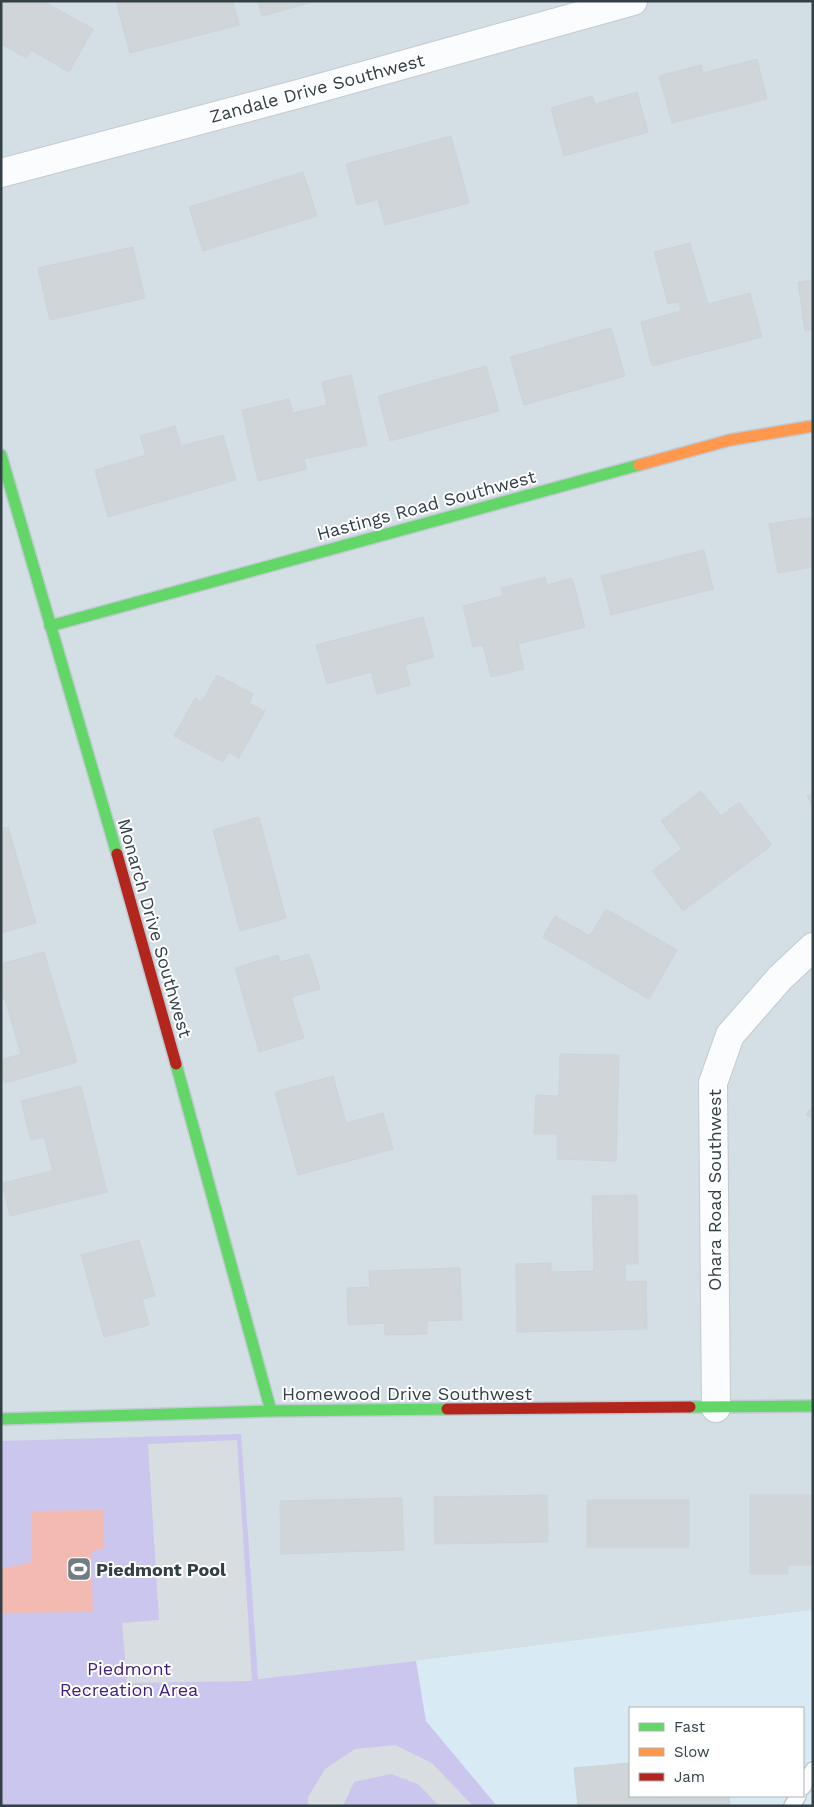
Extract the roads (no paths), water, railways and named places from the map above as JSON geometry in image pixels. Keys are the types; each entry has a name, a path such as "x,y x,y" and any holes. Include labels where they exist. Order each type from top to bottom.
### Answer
{"street":[{"name":"Zandale Drive Southwest","path":"1,174 633,1"},
{"name":"Hastings Road Southwest","path":"50,626 730,440 813,426"},
{"name":"Monarch Drive Southwest","path":"1,455 138,924 271,1411"},
{"name":"Ohara Road Southwest","path":"716,1408 712,1083 730,1035 780,978 813,946"},
{"name":"Homewood Drive Southwest","path":"1,1419 271,1411 813,1406"}],"lane":[{"path":"804,1786 813,1770"}],"place":[{"name":"Piedmont Pool","path":"79,1569"}],"park label":[{"name":"Piedmont Recreation Area","path":"129,1678"}]}
